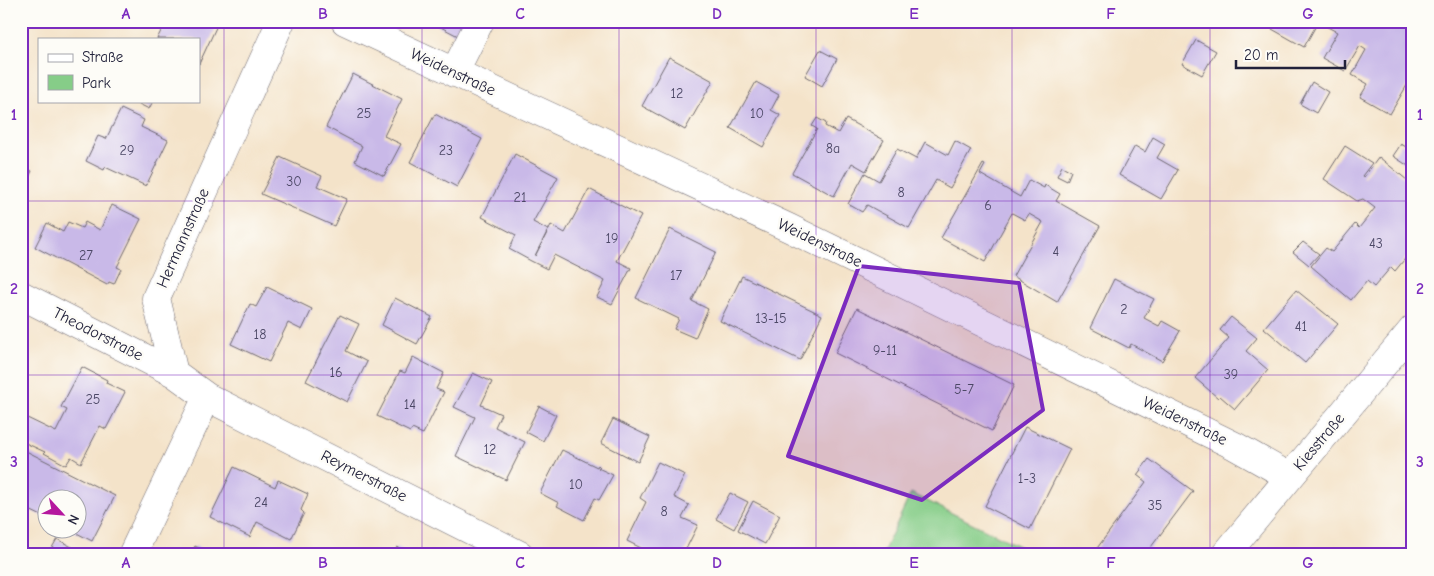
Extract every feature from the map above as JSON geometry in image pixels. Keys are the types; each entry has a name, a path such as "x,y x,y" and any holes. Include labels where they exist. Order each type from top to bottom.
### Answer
{"street":[{"name":"Hermannstraße","path":"174,373 156,298 281,21"},
{"name":"Weidenstraße","path":"345,21 789,228 1235,446 1290,477"},
{"path":"454,73 480,21"},
{"name":"Theodorstraße","path":"21,296 174,373"},
{"name":"Kiesstraße","path":"1225,555 1413,329"},
{"path":"132,555 206,397 174,373"},
{"name":"Reymerstraße","path":"206,397 520,555"}],"highlighted area":[{"path":"859,266 1019,283 1043,410 922,500 788,456"}],"green space":[{"path":"911,493 1037,555 882,555"}],"building":[{"path":"166,21 219,21 200,62 200,38 158,38"},
{"path":"429,21 465,21 458,36"},
{"path":"1277,21 1404,21 1413,26 1413,75 1390,114 1360,97 1368,84 1352,75 1366,50 1360,46 1345,71 1322,58 1337,32 1318,22 1304,47 1272,29"},
{"path":"1196,40 1216,51 1202,75 1182,64"},
{"path":"820,50 837,59 822,86 805,76"},
{"path":"669,57 713,81 685,130 642,106"},
{"path":"353,74 402,99 384,136 401,144 384,176 355,161 362,146 326,127"},
{"path":"756,82 779,95 771,110 780,115 763,147 730,128"},
{"path":"1312,82 1328,92 1316,113 1300,104"},
{"path":"135,102 152,102 149,109"},
{"path":"121,109 144,120 141,127 168,140 146,186 105,167 104,170 86,161 98,136 106,139"},
{"path":"435,114 482,139 457,187 410,162"},
{"path":"817,118 826,123 825,126 838,133 846,119 884,140 866,171 852,163 834,196 792,173 817,129 812,126"},
{"path":"1153,137 1165,144 1157,158 1178,170 1161,199 1119,175 1135,146 1145,152"},
{"path":"955,141 971,150 950,188 936,180 909,228 867,205 862,212 848,204 865,173 879,181 897,149 916,159 925,142 948,155"},
{"path":"1401,144 1413,151 1413,169 1393,156"},
{"path":"1345,146 1372,163 1362,176 1364,177 1379,157 1413,185 1413,249 1395,271 1391,267 1374,287 1367,281 1351,300 1311,266 1326,248 1332,252 1355,224 1359,228 1375,208 1363,199 1357,201 1324,179"},
{"path":"515,154 558,177 533,222 548,230 535,256 551,225 565,233 589,189 641,216 617,261 631,268 612,304 597,297 605,281 554,255 547,269 531,261 509,249 516,235 482,217"},
{"path":"280,157 322,176 317,186 347,199 334,226 261,194"},
{"path":"983,164 985,165 980,174 1020,197 1029,180 1044,188 1045,185 1060,194 1056,201 1100,226 1057,302 1013,276 1043,222 1029,214 1025,220 1012,213 985,262 941,238"},
{"path":"21,165 32,171 21,193"},
{"path":"1062,166 1071,171 1067,181 1057,176"},
{"path":"112,205 141,219 117,267 121,269 114,284 109,282 107,285 35,247 47,223 63,232 68,222 82,228 85,222 100,230"},
{"path":"670,229 716,252 692,301 708,309 695,338 674,329 679,319 636,298"},
{"path":"1303,242 1319,254 1309,265 1293,252"},
{"path":"742,276 822,315 800,360 720,321"},
{"path":"1114,279 1154,299 1144,318 1159,326 1162,321 1180,331 1162,361 1131,344 1129,348 1090,328"},
{"path":"267,287 312,309 302,330 288,323 269,362 231,344 250,304 256,307"},
{"path":"1296,290 1338,324 1305,363 1264,328"},
{"path":"395,298 432,317 417,344 382,325"},
{"path":"857,308 1014,385 992,431 835,353"},
{"path":"340,315 359,324 346,351 367,362 347,402 306,381"},
{"path":"1231,317 1257,338 1246,351 1268,370 1235,409 1220,396 1218,398 1195,378 1229,338 1220,330"},
{"path":"413,357 444,373 436,389 444,392 423,434 412,429 410,432 377,416 400,371 405,373"},
{"path":"82,367 107,380 106,383 125,392 106,429 100,426 81,463 71,457 66,465 45,452 21,441 21,415 56,432 67,410 61,407"},
{"path":"473,373 492,382 481,405 501,414 495,427 525,442 506,480 456,456 475,417 454,407"},
{"path":"21,386 27,389 21,400"},
{"path":"539,406 556,415 543,441 526,432"},
{"path":"613,419 650,437 638,462 601,443"},
{"path":"1025,427 1070,449 1030,529 985,506"},
{"path":"562,450 597,467 598,465 600,467 598,468 613,475 599,500 595,498 584,520 557,506 559,503 540,493"},
{"path":"26,451 115,496 92,541 86,538 88,538 88,488 38,488 38,514 21,506 21,460"},
{"path":"1149,459 1193,491 1145,555 1092,555 1146,482 1137,475"},
{"path":"658,462 685,475 674,497 689,505 682,518 698,525 683,555 658,555 627,541 646,502 640,498"},
{"path":"234,467 275,487 278,480 308,494 301,510 304,513 291,539 257,522 250,537 210,517"},
{"path":"730,493 748,502 734,529 716,519"},
{"path":"753,501 780,515 765,544 738,530"},
{"path":"57,539 83,553 82,555 53,555 49,553"},
{"path":"195,546 213,555 186,555"},
{"path":"397,547 413,555 393,555"}]}
